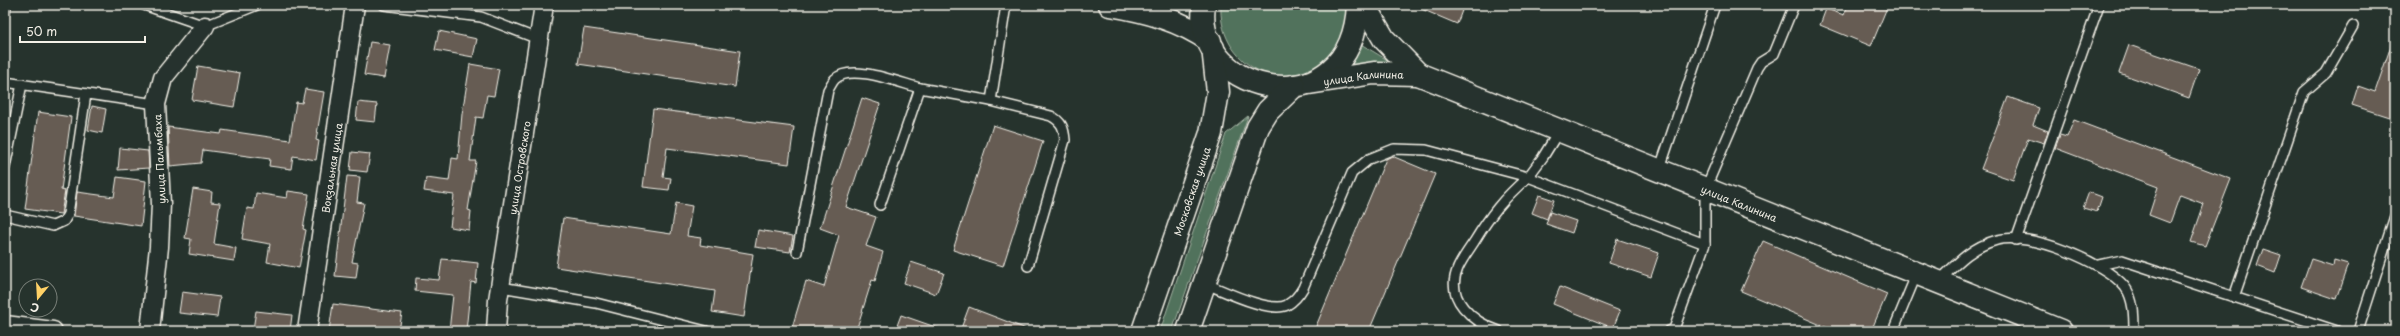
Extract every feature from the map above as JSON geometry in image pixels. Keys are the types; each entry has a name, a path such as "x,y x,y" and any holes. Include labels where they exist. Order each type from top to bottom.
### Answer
{"main road":[{"path":"1110,5 1162,16 1183,25 1212,44"},
{"name":"Московская улица","path":"1143,331 1211,133 1218,92 1212,44 1207,32 1204,5"},
{"path":"1188,331 1258,127 1268,111 1301,85 1326,73 1341,60 1351,43 1357,24 1358,5"},
{"name":"улица Калинина","path":"1364,5 1384,39 1418,74"},
{"name":"улица Калинина","path":"1212,44 1221,59 1236,73 1253,82 1272,87 1301,85 1374,73 1418,74 2061,331"}],"street":[{"name":"Вокзальная улица","path":"307,331 355,5"},
{"name":"улица Островского","path":"496,331 501,287 544,5"},
{"name":"улица Пальмбаха","path":"150,331 160,247 161,204 156,104 163,78 205,26"},
{"path":"5,325 53,331"}],"lane":[{"path":"5,12 6,5"},
{"path":"144,5 205,26 257,5"},
{"path":"384,5 481,16 538,39"},
{"path":"991,102 1006,5"},
{"path":"1660,171 1715,5"},
{"path":"1674,330 1705,244 1705,190 1757,68 1761,62 1774,54 1794,5"},
{"path":"2016,240 2099,5"},
{"path":"2234,297 2304,92 2326,73 2353,26"},
{"path":"797,252 828,90 835,79 845,74 857,72 920,88 1051,116 1060,121 1064,129 1065,140 1028,266"},
{"path":"5,82 156,104"},
{"path":"5,167 22,84"},
{"path":"880,205 920,88"},
{"path":"5,215 53,226 64,221 68,214 86,94"},
{"path":"1498,331 1470,317 1457,298 1454,281 1457,269 1492,212 1528,177 1543,157 1559,131"},
{"path":"1204,283 1259,304 1276,308 1286,306 1296,299 1303,288 1352,173 1369,159 1394,149 1426,150 1528,177 1705,244"},
{"path":"2358,331 2395,216"},
{"path":"1938,282 1970,251 1998,240 2033,239 2099,265 2125,287 2134,309 2134,331"},
{"path":"2099,265 2122,260 2337,331"},
{"path":"1893,331 1917,273"},
{"path":"501,287 596,303 706,331"}],"green space":[{"path":"1221,5 1348,5 1342,40 1328,59 1301,73 1283,76 1267,74 1251,66 1238,55 1228,41 1222,24"},
{"path":"1359,43 1399,67 1352,65"},
{"path":"1248,116 1172,331 1160,331 1226,134"}],"building":[{"path":"1412,5 1464,5 1457,24"},
{"path":"1848,5 1888,5 1871,46 1820,25 1826,9 1844,15"},
{"path":"584,28 740,51 735,87 578,64"},
{"path":"439,31 477,39 473,57 435,50"},
{"path":"2393,40 2395,41 2395,119 2352,105 2358,86 2375,92"},
{"path":"370,42 390,45 384,78 364,75"},
{"path":"2129,45 2199,69 2189,98 2119,73"},
{"path":"470,64 499,69 494,96 487,95 483,118 476,117 470,161 476,161 468,210 471,211 469,230 450,227 454,195 424,191 426,178 449,181 452,158 458,159 462,114"},
{"path":"198,66 240,73 234,107 192,100"},
{"path":"305,89 324,92 316,140 319,141 316,160 293,156 291,169 269,166 270,159 203,150 201,163 170,166 168,127 221,134 222,130 290,140 296,102 302,103"},
{"path":"2008,97 2039,108 2033,125 2048,131 2044,143 2028,138 2013,180 1981,169"},
{"path":"862,98 880,104 846,207 876,217 866,246 883,252 875,281 872,280 856,331 791,331 806,281 824,287 839,235 820,228"},
{"path":"358,102 377,104 375,122 356,120"},
{"path":"92,106 106,109 102,133 88,130"},
{"path":"653,109 794,127 789,164 667,148 663,177 671,178 669,190 643,187"},
{"path":"38,112 71,117 61,190 65,191 61,214 25,209"},
{"path":"2074,120 2231,179 2205,246 2191,242 2204,204 2180,195 2170,223 2149,215 2158,187 2055,148 2060,135 2067,137"},
{"path":"993,125 1043,141 1003,266 953,250"},
{"path":"120,148 148,151 149,168 118,170"},
{"path":"352,152 370,154 367,172 350,170"},
{"path":"1392,156 1435,174 1369,331 1314,331 1386,159"},
{"path":"347,176 360,177 357,202 364,203 352,262 358,263 356,278 335,276"},
{"path":"117,177 146,181 141,226 74,216 77,192 114,197"},
{"path":"193,189 212,192 211,202 220,203 214,244 236,248 234,261 189,254 191,239 185,238"},
{"path":"288,191 309,194 303,229 306,230 299,268 267,262 270,244 242,239 247,208 254,209 256,193 287,198"},
{"path":"2089,192 2102,197 2097,212 2083,208"},
{"path":"1539,195 1554,200 1547,219 1532,213"},
{"path":"676,203 692,206 687,236 701,238 700,245 753,254 744,317 712,312 715,291 556,267 563,218 671,234"},
{"path":"1550,212 1576,221 1572,233 1546,224"},
{"path":"758,230 793,236 790,252 755,247"},
{"path":"1617,239 1659,253 1651,277 1609,263"},
{"path":"1763,241 1887,294 1871,331 1835,331 1741,291"},
{"path":"2263,249 2281,255 2275,273 2257,266"},
{"path":"442,259 478,263 476,283 471,282 466,331 449,331 453,295 415,291 416,278 439,280"},
{"path":"2311,259 2333,266 2334,260 2348,264 2336,299 2301,287"},
{"path":"911,262 944,273 936,294 904,283"},
{"path":"1560,287 1620,311 1613,328 1553,304"},
{"path":"182,292 220,297 217,317 179,313"},
{"path":"333,304 402,313 399,331 329,331"},
{"path":"969,307 1029,330 1029,331 960,331"},
{"path":"256,311 292,315 290,331 253,329"},
{"path":"901,315 941,329 940,331 895,331"}]}
